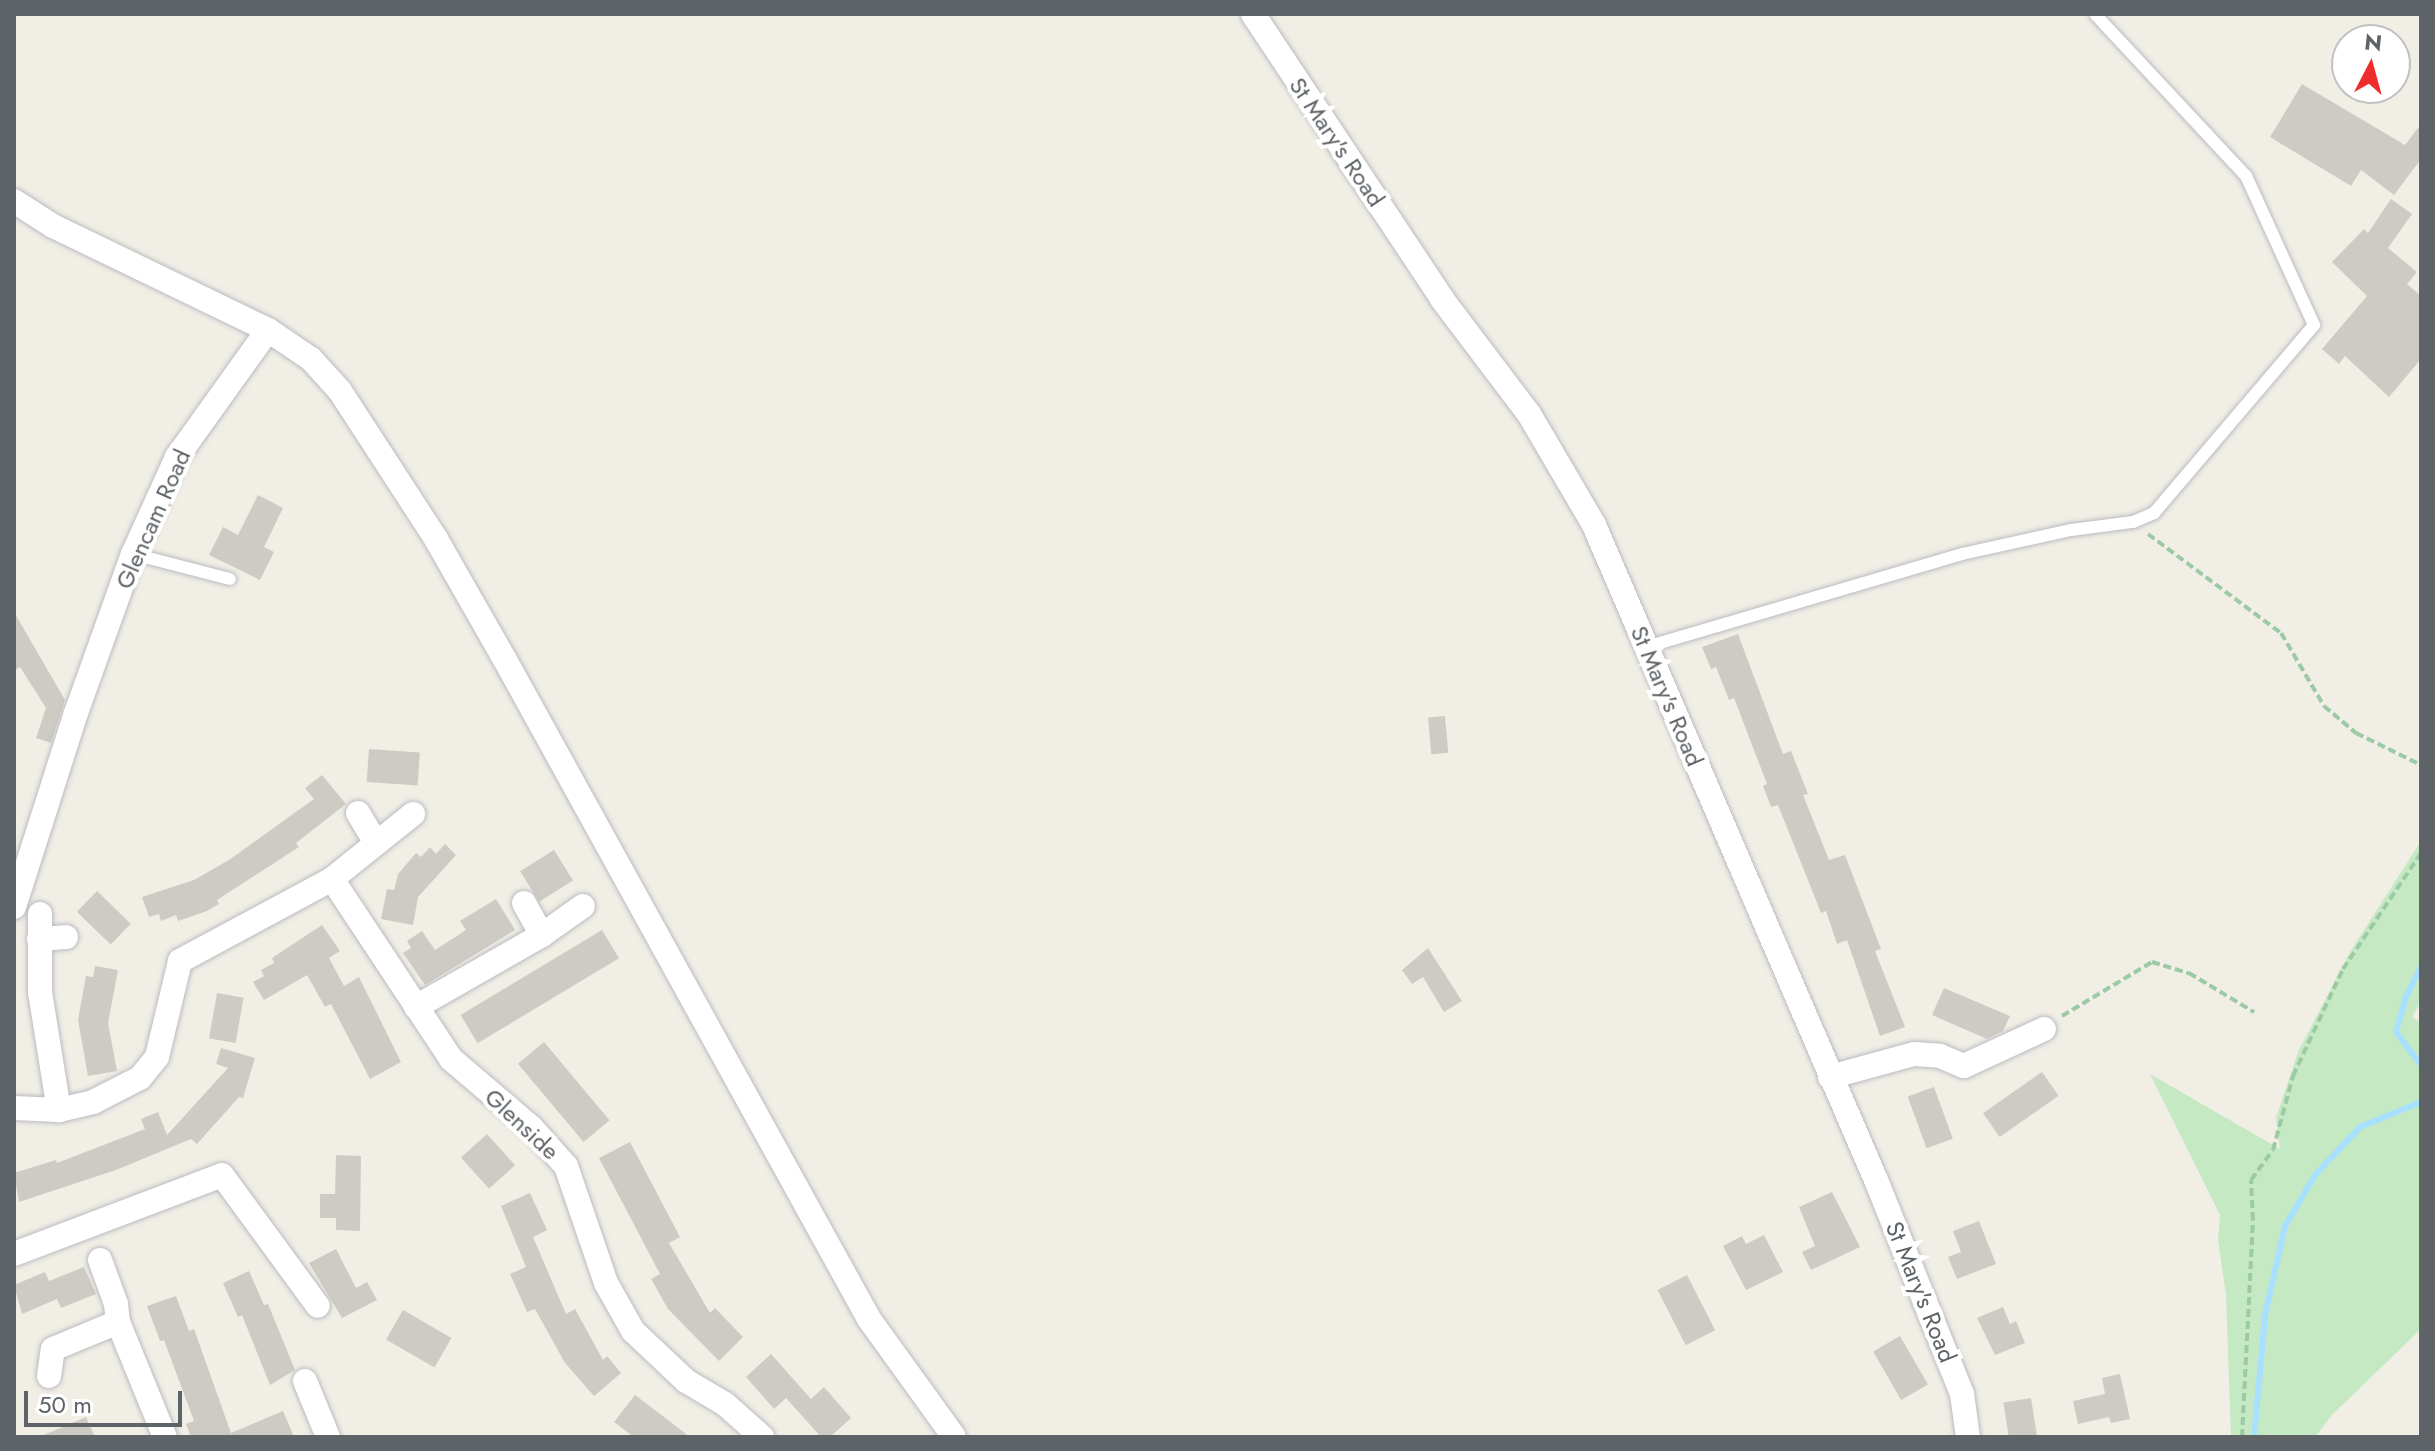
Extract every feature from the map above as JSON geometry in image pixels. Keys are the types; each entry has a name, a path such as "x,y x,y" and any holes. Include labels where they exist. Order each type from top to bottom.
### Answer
{"street":[{"name":"St Mary's Road","path":"1253,14 1442,299 1529,414 1594,525 1876,1180 1962,1394 1968,1437"},
{"path":"14,201 53,226 268,330 311,359 340,391 436,539 869,1319 954,1437"},
{"name":"Glencam Road","path":"14,907 25,841 133,554 177,457 268,330"},
{"path":"358,813 376,843"},
{"path":"14,1108 59,1110 93,1102 140,1078 157,1057 177,970 188,954 332,879 413,814"},
{"name":"Glenside","path":"332,879 451,1059 531,1127 566,1166 606,1283 633,1331 686,1381 725,1404 762,1437"},
{"path":"524,903 542,935"},
{"path":"416,1007 542,935 583,906"},
{"path":"40,914 40,992 59,1110"},
{"path":"39,939 66,937"},
{"path":"1830,1077 1914,1054 1940,1056 1964,1066 2044,1029"},
{"path":"14,1254 222,1175 318,1306"},
{"path":"100,1260 116,1304 118,1322 165,1437"},
{"path":"49,1376 53,1349 118,1322"},
{"path":"305,1381 328,1437"}],"lane":[{"path":"1646,647 1962,554 2071,530 2133,522 2154,513 2314,325 2246,176 2095,14"},
{"path":"133,554 230,579"}],"path":[{"path":"2133,522 2281,633 2324,706 2356,733 2421,765"},
{"path":"2242,1437 2253,1220 2251,1180 2273,1150 2293,1076 2343,969 2421,853"},
{"path":"2044,1029 2152,962 2189,973 2254,1012"}],"green space":[{"path":"2421,841 2421,1002 2412,1017 2421,1023 2421,1329 2333,1414 2315,1437 2231,1437 2226,1294 2218,1240 2220,1215 2150,1074 2280,1149 2276,1118 2298,1052 2350,952"}],"building":[{"path":"2302,84 2331,104 2405,145 2421,124 2421,159 2394,195 2361,170 2351,186 2270,137"},
{"path":"2391,199 2412,214 2388,248 2417,272 2407,284 2421,296 2421,359 2389,397 2345,356 2339,364 2322,349 2367,296 2332,262 2364,229 2368,233"},
{"path":"258,495 283,508 264,547 274,552 260,580 209,555 223,527 238,535"},
{"path":"14,612 65,700 51,743 36,738 46,708 20,667 14,671"},
{"path":"1738,634 1783,754 1791,751 1808,794 1803,795 1829,860 1845,855 1881,949 1875,951 1905,1027 1880,1036 1847,940 1837,944 1826,911 1821,913 1778,805 1771,807 1763,786 1767,784 1734,698 1729,700 1716,667 1711,669 1702,647"},
{"path":"1445,716 1448,753 1431,754 1428,717"},
{"path":"369,749 420,753 418,785 367,782"},
{"path":"322,775 346,804 296,843 299,847 217,900 219,904 207,911 178,921 176,915 161,921 159,914 149,917 142,897 194,880 229,860 314,799 305,788"},
{"path":"445,844 456,855 418,897 413,925 381,919 387,889 394,890 398,874 416,853 421,857 430,847 436,854"},
{"path":"554,850 573,881 539,902 520,871"},
{"path":"97,891 131,924 111,945 77,912"},
{"path":"496,899 515,930 425,985 403,953 411,948 407,941 422,931 435,950 466,930 460,921"},
{"path":"322,925 340,951 329,958 344,986 359,977 401,1062 370,1079 331,1004 325,1007 307,975 264,1000 253,982 264,976 261,970 274,963 272,958"},
{"path":"602,930 619,958 478,1043 461,1015"},
{"path":"1428,948 1462,1001 1444,1012 1423,977 1412,984 1402,970"},
{"path":"95,966 118,970 108,1023 117,1071 88,1076 78,1020 86,976 93,977"},
{"path":"1944,988 2010,1016 2003,1031 1987,1039 1932,1015"},
{"path":"217,993 244,998 236,1043 209,1038"},
{"path":"544,1042 610,1120 584,1142 518,1064"},
{"path":"221,1048 255,1058 243,1098 239,1097 197,1144 191,1139 116,1170 19,1202 14,1173 56,1160 57,1163 145,1129 141,1119 158,1112 167,1135 228,1068 216,1064"},
{"path":"2042,1072 2059,1096 2000,1137 1983,1113"},
{"path":"1934,1087 1953,1139 1926,1148 1908,1097"},
{"path":"487,1134 515,1165 489,1189 461,1157"},
{"path":"630,1142 680,1237 669,1243 710,1313 715,1308 743,1337 719,1361 668,1309 651,1279 660,1274 599,1158"},
{"path":"336,1155 361,1156 360,1231 336,1230 336,1218 320,1218 320,1194 335,1194"},
{"path":"1832,1192 1860,1247 1811,1270 1802,1252 1815,1246 1799,1207"},
{"path":"530,1193 547,1230 533,1237 566,1314 575,1309 603,1360 607,1356 621,1373 594,1396 565,1363 535,1309 527,1312 510,1274 526,1267 501,1206"},
{"path":"1979,1221 1996,1264 1957,1279 1948,1257 1961,1252 1953,1231"},
{"path":"1764,1235 1783,1272 1746,1290 1723,1246 1742,1236 1746,1244"},
{"path":"336,1249 356,1288 367,1282 377,1300 342,1318 309,1263"},
{"path":"84,1267 96,1294 61,1308 57,1299 22,1314 14,1285 45,1272 49,1281"},
{"path":"249,1271 264,1305 268,1304 295,1370 270,1385 242,1315 238,1317 223,1283"},
{"path":"1687,1275 1715,1330 1686,1345 1658,1290"},
{"path":"176,1296 189,1331 194,1329 231,1433 283,1411 294,1437 191,1437 186,1424 194,1421 164,1340 160,1341 147,1306"},
{"path":"2003,1307 2010,1324 2016,1321 2025,1343 1995,1355 1977,1318"},
{"path":"403,1310 451,1338 434,1367 386,1339"},
{"path":"1900,1336 1928,1384 1901,1400 1873,1352"},
{"path":"771,1354 811,1399 824,1387 851,1418 830,1437 821,1437 786,1398 774,1409 746,1377"},
{"path":"2120,1374 2130,1419 2111,1423 2109,1417 2078,1424 2073,1401 2105,1394 2102,1378"},
{"path":"635,1395 690,1437 634,1437 614,1422"},
{"path":"2031,1398 2037,1437 2009,1437 2003,1402"},
{"path":"86,1417 95,1437 39,1437"}],"waterway":[{"path":"2421,967 2406,997 2396,1032 2421,1065"},
{"path":"2254,1437 2265,1315 2285,1226 2315,1175 2360,1127 2421,1102"}]}
